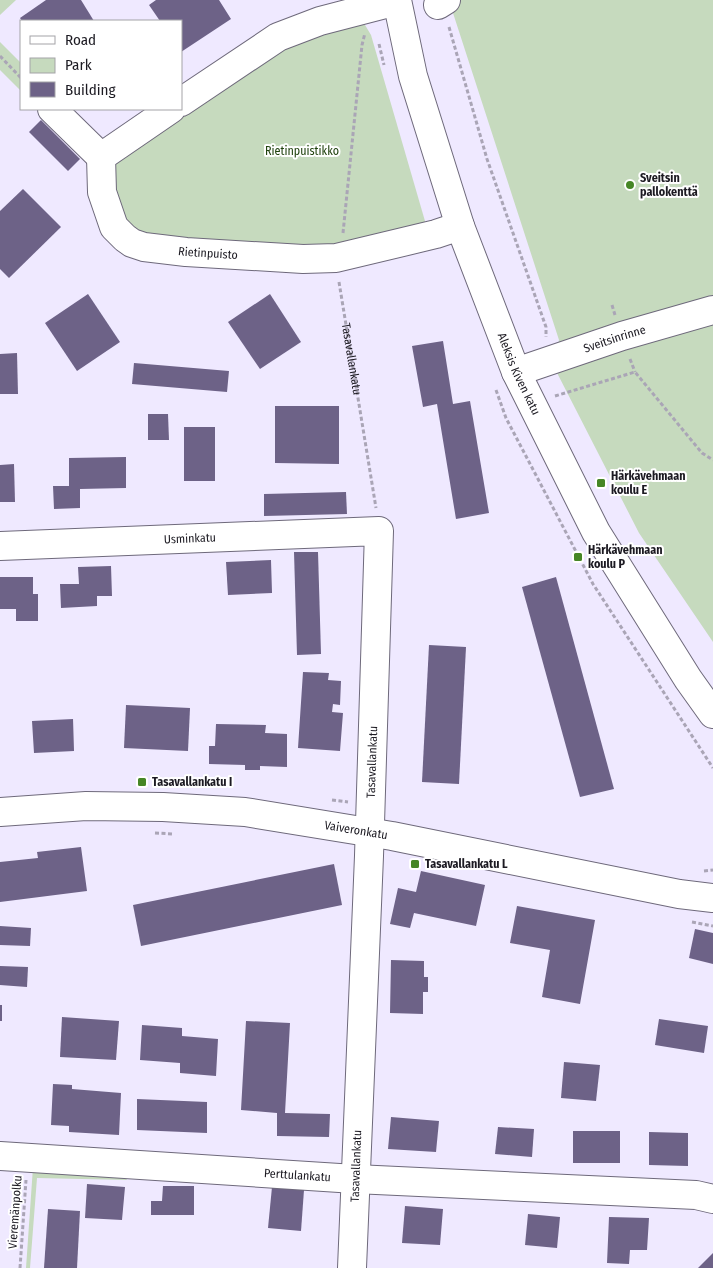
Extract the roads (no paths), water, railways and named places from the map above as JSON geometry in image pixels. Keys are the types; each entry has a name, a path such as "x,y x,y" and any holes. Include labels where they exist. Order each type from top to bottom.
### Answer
{"street":[{"path":"182,101 278,37 320,22 389,3"},
{"name":"Aleksis Kiven katu","path":"389,3 460,226 516,372 596,532 688,679 713,714"},
{"path":"53,110 101,157 170,110"},
{"name":"Rietinpuisto","path":"101,157 102,192 114,227 132,243 144,247 186,252 303,259 336,258 436,234 460,226"},
{"name":"Sveitsinrinne","path":"516,372 622,336 713,310"},
{"name":"Usminkatu","path":"0,546 380,531"},
{"name":"Tasavallankatu","path":"352,1268 380,531"},
{"name":"Vaiveronkatu","path":"0,812 86,806 172,807 244,812 370,833 679,894 711,896"},
{"name":"Perttulankatu","path":"0,1156 355,1179 696,1195 713,1199"}],"place":[{"name":"Sveitsin pallokenttä","path":"630,185"},
{"name":"Härkävehmaan koulu E","path":"601,483"},
{"name":"Härkävehmaan koulu P","path":"578,557"},
{"name":"Tasavallankatu I","path":"142,782"},
{"name":"Tasavallankatu L","path":"415,864"}],"park label":[{"name":"Rietinpuistikko","path":"302,151"}]}
